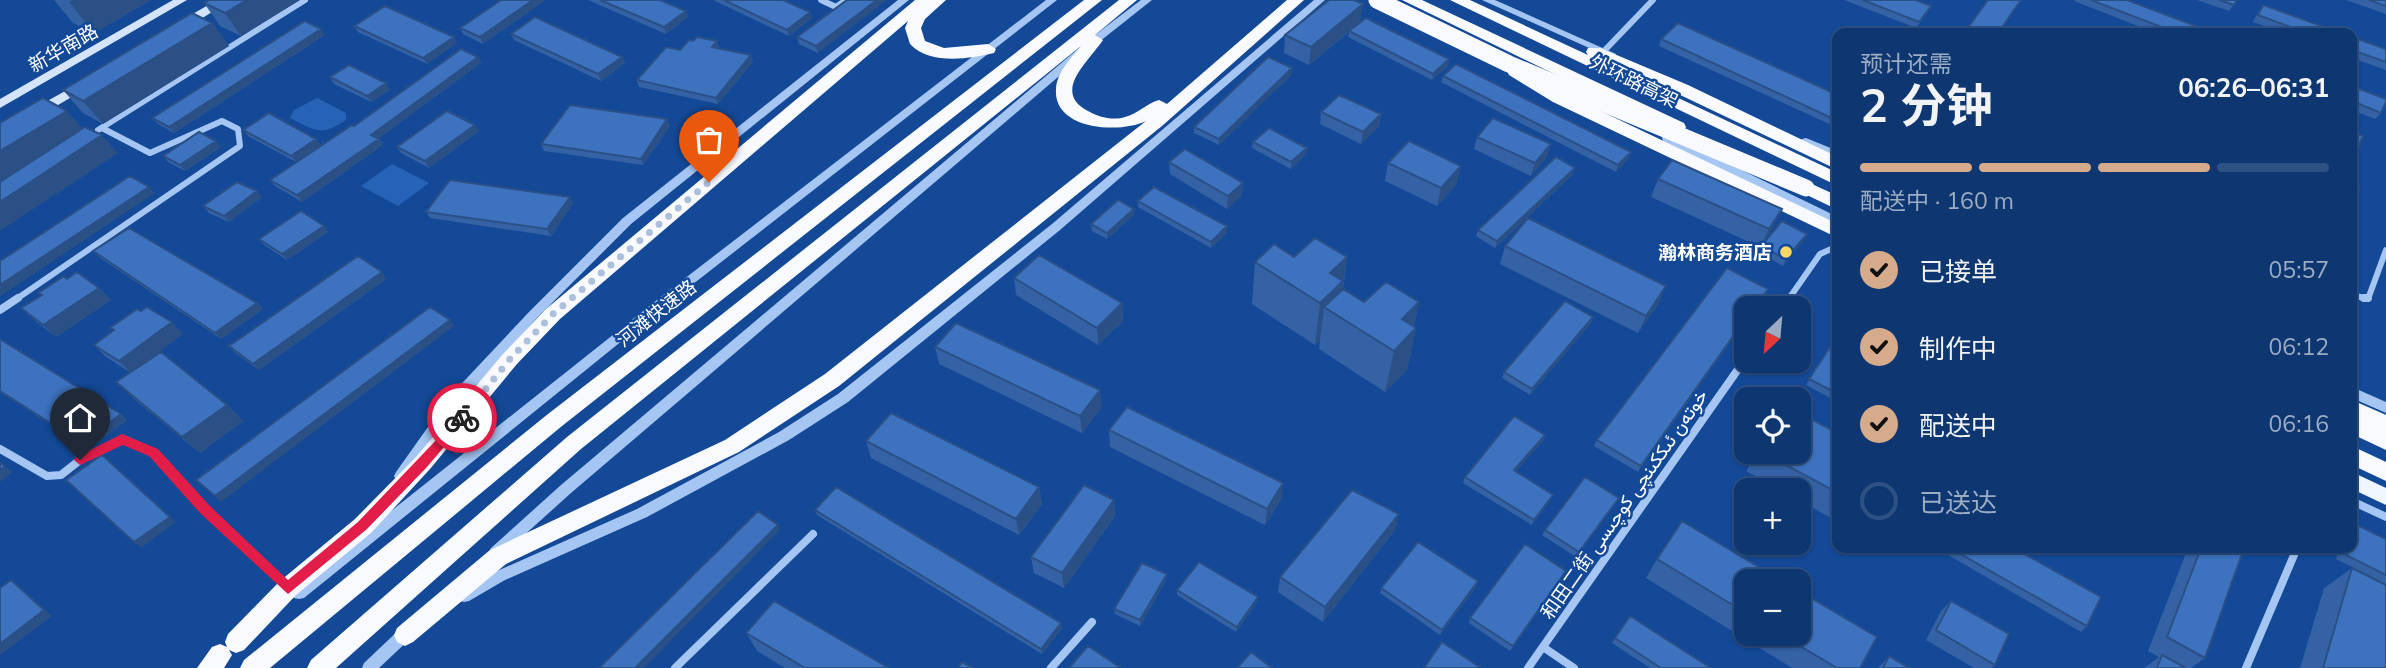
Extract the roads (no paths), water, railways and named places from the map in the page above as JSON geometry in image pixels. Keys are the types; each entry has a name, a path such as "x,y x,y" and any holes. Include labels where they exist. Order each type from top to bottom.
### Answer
{"highway":[{"path":"217,658 288,588 372,515 423,463 553,314 924,0"},
{"path":"938,0 918,17 913,28 918,44 934,53 956,55 988,49"},
{"name":"河滩快速路","path":"252,668 555,420 1094,0"},
{"path":"319,668 574,443 1129,0"},
{"path":"1095,40 1071,72 1064,86 1064,100 1076,113 1098,122 1124,124 1140,118 1158,106 1283,0"},
{"path":"405,635 498,557 732,446 832,380 1156,122 1296,0"},
{"path":"1377,0 1488,53 1806,188"},
{"name":"外环路高架","path":"1410,0 1832,201"},
{"name":"外环路高架","path":"1458,0 1832,176"},
{"path":"1479,0 1832,176"},
{"path":"1553,37 1637,69 1832,161"},
{"path":"1488,53 1559,98 1832,229"},
{"path":"2357,410 2386,424"},
{"path":"2357,427 2386,441"},
{"path":"2357,458 2386,472"}],"main road":[{"name":"新华南路","path":"0,104 181,0"},
{"path":"166,35 225,0"},
{"path":"24,120 94,78"},
{"path":"2357,482 2386,497"}],"street":[{"path":"90,135 305,0"},
{"path":"821,0 836,7 846,0"},
{"path":"372,515 455,400 532,316 626,221 904,0"},
{"path":"217,658 666,299 1052,0"},
{"path":"369,668 577,480 1095,40 1147,0"},
{"path":"427,617 500,576 642,513 784,436 843,398 1056,228 1320,0"},
{"path":"1387,0 1832,219"},
{"path":"1487,0 1832,153"},
{"path":"1604,51 1653,0"},
{"path":"0,310 240,146 238,129 222,121 150,153 102,128"},
{"path":"1790,296 1820,254 1832,249"},
{"path":"2357,296 2368,299 2386,250"},
{"name":"和田二街 خوتەن ئىككىنچى كوچىسى","path":"1528,668 1735,373"},
{"path":"2357,394 2386,408"},
{"path":"0,449 47,476 61,475 80,460 122,439 154,453 206,510 288,588"},
{"path":"2357,503 2386,517"},
{"path":"675,668 813,534"},
{"path":"2246,668 2295,553"},
{"path":"1051,668 1091,622"},
{"path":"1543,647 1574,668"}],"place":[{"name":"瀚林商务酒店","path":"1786,252"}]}
